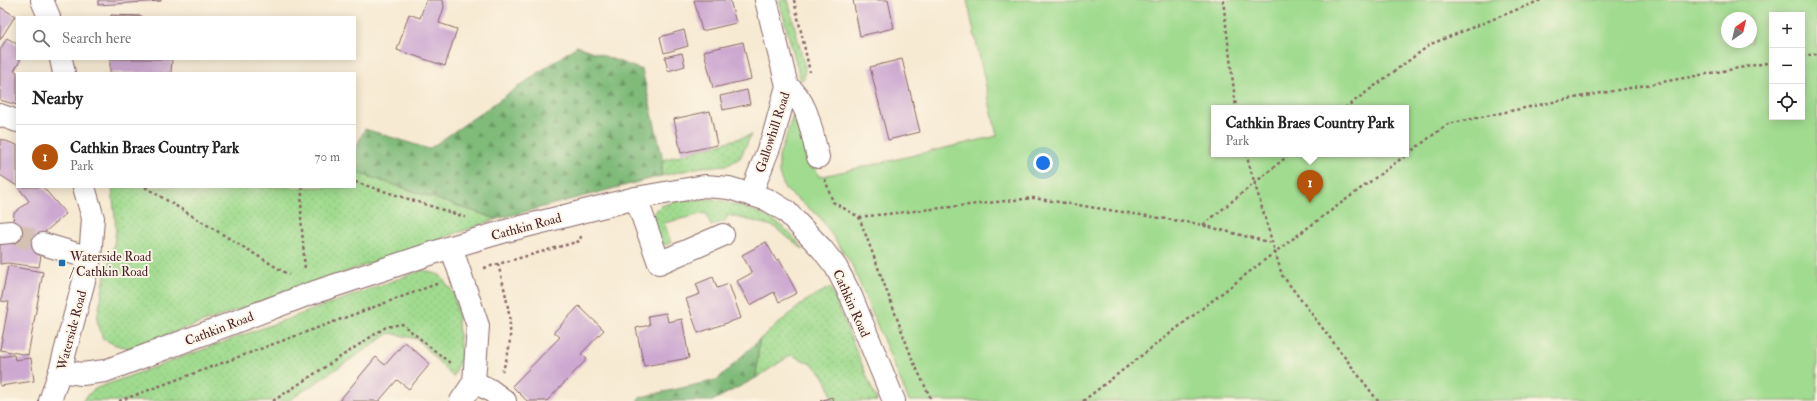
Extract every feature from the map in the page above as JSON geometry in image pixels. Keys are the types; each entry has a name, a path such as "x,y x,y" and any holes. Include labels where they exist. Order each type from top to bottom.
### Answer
{"main road":[{"path":"42,0 49,16"},
{"name":"Gallowhill Road","path":"751,194 773,137 787,86 766,0"},
{"path":"61,60 64,72"},
{"path":"787,86 797,93 805,107 818,158"},
{"path":"0,115 16,121"},
{"name":"Cathkin Road","path":"60,370 82,374 105,371 309,294 451,247 586,210 636,198 705,186 729,188 768,200 786,211 822,249 836,267 851,296 894,401"},
{"name":"Waterside Road","path":"50,401 60,370 90,258 93,218 84,188"},
{"path":"636,198 659,263 723,235"},
{"path":"43,244 90,258"},
{"path":"451,247 462,275 478,326 490,391 461,401"}],"path":[{"path":"1222,0 1236,105"},
{"path":"1349,105 1430,44 1541,0"},
{"path":"1805,56 1817,54"},
{"path":"1409,153 1448,124 1558,100 1769,63"},
{"path":"1247,157 1282,275 1378,401"},
{"path":"1203,226 1286,157"},
{"path":"1082,401 1275,252 1403,157"},
{"path":"818,158 833,202 859,217 1033,198 1203,226 1272,243"},
{"path":"356,182 468,218"},
{"path":"147,188 292,278"},
{"path":"302,188 301,216 305,278"},
{"path":"119,401 462,275 580,241 586,210"},
{"path":"859,217 911,354 932,401"},
{"path":"273,401 386,327 402,324 490,391 501,374 508,358 511,323 498,264"}],"green space":[{"path":"779,0 788,0 805,68 804,78 801,81"},
{"path":"967,0 1817,0 1817,401 909,401 852,265 820,217 785,189 779,174 779,157 793,116 819,177 997,136"},
{"path":"577,46 642,70 663,160 661,176 497,219 356,172 356,147 365,129 429,149"},
{"path":"751,135 740,158 728,165 701,167 661,176 663,160"},
{"path":"356,172 497,219 129,348 116,345 103,339 97,320 106,271 113,251 116,230 112,188 356,188"},
{"path":"715,199 754,211 775,221 794,238 804,250 773,226 728,215 725,221 711,226 706,213 664,223 671,243 666,245 656,240 651,216 661,206 680,200"},
{"path":"423,270 440,275 453,292 457,310 461,358 453,377 417,339 390,333 288,401 82,401 94,389"},
{"path":"830,287 877,401 833,401 824,376 820,371 814,366 791,355 756,378 759,340 804,302"},
{"path":"759,340 756,378 712,401 637,401 641,397 717,380"}],"building":[{"path":"98,0 161,0 161,1 98,5"},
{"path":"426,0 443,0 444,7 439,23 457,29 445,66 397,50 409,14 420,18"},
{"path":"694,0 730,0 736,23 702,31"},
{"path":"853,0 888,0 894,28 860,36"},
{"path":"0,7 15,16 0,40"},
{"path":"111,15 142,16 111,16"},
{"path":"684,30 688,46 664,53 660,37"},
{"path":"7,38 16,43 16,60 20,60 14,71 17,72 16,105 0,100 0,50"},
{"path":"743,42 751,79 713,88 704,51"},
{"path":"682,53 685,66 668,71 665,57"},
{"path":"902,59 920,132 888,140 870,67"},
{"path":"110,60 172,60 171,72 110,72"},
{"path":"747,90 750,104 723,110 720,96"},
{"path":"710,111 717,145 681,153 674,119"},
{"path":"0,139 16,145 16,185 0,175"},
{"path":"19,188 44,188 66,214 45,232 39,267 7,263 0,264 0,240 11,238 14,213 29,201"},
{"path":"766,242 776,260 779,259 797,293 779,302 774,292 750,305 737,281 752,273 742,255"},
{"path":"8,266 43,272 28,355 0,350 9,302 1,301"},
{"path":"713,277 717,288 729,284 741,318 698,333 686,299 700,294 696,284"},
{"path":"579,306 604,330 581,354 587,359 547,401 527,401 512,386 560,337 554,332"},
{"path":"666,313 668,322 682,319 689,358 644,366 636,328 650,325 648,316"},
{"path":"405,342 430,364 409,389 397,380 379,401 339,401 376,357 385,365"},
{"path":"14,355 15,360 31,358 34,381 0,386 0,357"},
{"path":"832,397 833,401 820,401"}],"tunnel":[{"path":"11,232 43,244"}],"place":[{"name":"Cathkin Braes Country Park","path":"1310,203"},
{"name":"Waterside Road / Cathkin Road","path":"62,263"}]}
